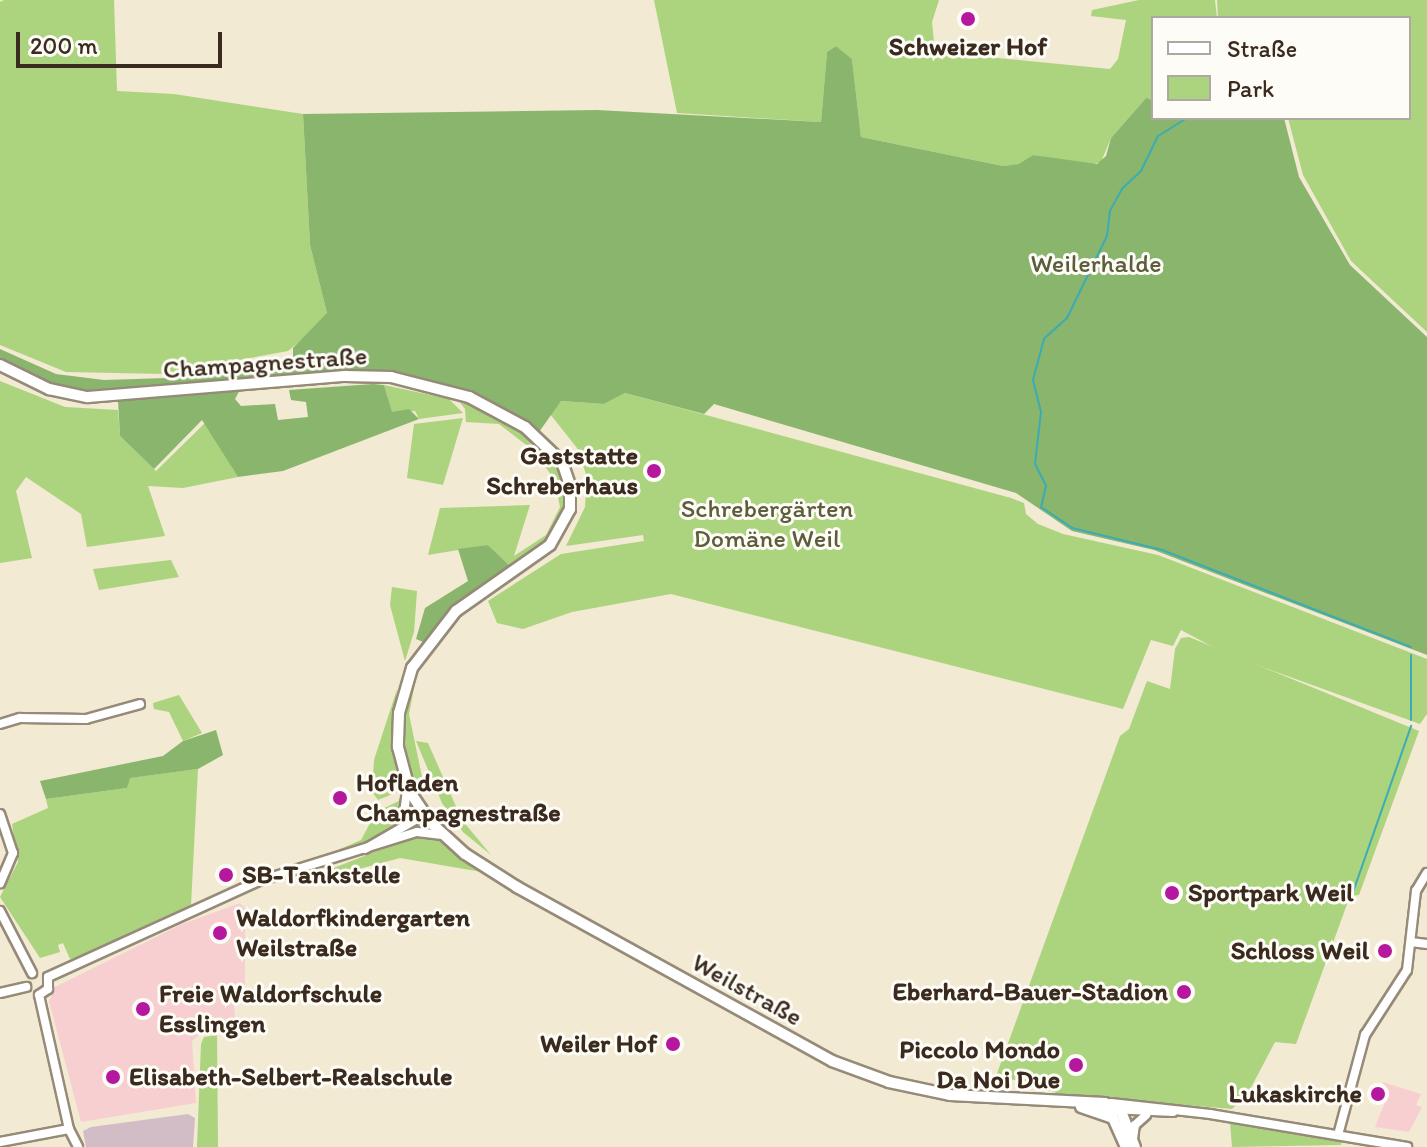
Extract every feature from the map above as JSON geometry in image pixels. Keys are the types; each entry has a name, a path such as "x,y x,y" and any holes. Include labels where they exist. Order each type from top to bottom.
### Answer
{"main road":[{"name":"Champagnestraße","path":"0,365 49,389 98,397 345,376 406,379 487,405 547,444 569,479 567,520 550,545 463,605 422,650 399,713 398,747 407,784 412,804 424,815"},
{"name":"Weilstraße","path":"424,815 443,835 549,906 845,1067 936,1092 1088,1108"},
{"name":"Weilstraße","path":"1059,1103 1105,1103"},
{"path":"1105,1103 1121,1111 1132,1145"},
{"path":"1088,1108 1119,1125 1132,1145"}],"street":[{"path":"0,724 20,718 86,719 140,704"},
{"path":"400,826 412,804"},
{"path":"0,814 13,853 0,883"},
{"path":"361,852 400,826 424,815"},
{"path":"407,836 424,815"},
{"path":"0,911 32,973 48,977 225,894 407,836 427,831 443,835"},
{"path":"1338,1135 1362,1042 1407,970 1416,891 1427,873"},
{"path":"1411,942 1427,944"},
{"path":"26,987 32,973"},
{"path":"39,995 48,989 48,977"},
{"path":"0,993 26,987 39,995 69,1129 78,1147"},
{"name":"Weilstraße","path":"1105,1103 1177,1110 1407,1147"},
{"path":"1119,1125 1121,1111 1136,1106"},
{"name":"Weilstraße","path":"1088,1108 1148,1114 1177,1110"},
{"path":"1132,1145 1136,1122 1148,1114"},
{"path":"0,1142 69,1129"}],"shaded area":[{"name":"Freie Waldorfschule Esslingen","path":"240,903 245,908 245,987 239,988 240,998 233,999 236,1026 203,1031 192,1041 196,1103 81,1122 49,1001 55,987 180,925"},
{"path":"1382,1082 1421,1094 1416,1105 1422,1107 1409,1132 1375,1127 1389,1092"},
{"path":"188,1114 195,1118 193,1147 86,1147 83,1131 91,1127"}],"green space":[{"path":"114,0 117,91 174,94 303,114 310,245 327,313 321,324 288,351 164,374 66,372 0,345 0,2"},
{"path":"654,0 939,0 932,22 935,52 1110,69 1118,59 1126,20 1091,16 1092,10 1139,0 1215,0 1217,16 1151,16 1151,100 1145,99 1111,138 1101,162 1090,165 1033,155 1020,165 1003,166 861,137 852,59 836,46 827,52 821,122 677,113"},
{"path":"1217,0 1427,0 1427,332 1351,261 1303,175 1289,120 1411,120 1411,16 1218,16"},
{"name":"Weilerhalde","path":"836,46 852,59 861,137 1003,166 1019,164 1033,155 1097,164 1106,156 1111,138 1146,98 1151,99 1151,120 1285,120 1299,177 1350,265 1427,337 1427,655 1154,550 1072,531 1016,493 714,404 704,414 625,393 604,404 561,401 539,432 462,390 388,373 93,393 53,386 0,361 0,349 56,374 104,380 167,378 293,357 293,348 327,313 310,245 303,114 597,110 821,122 827,52"},
{"path":"0,381 65,407 118,410 120,436 156,471 205,423 238,477 183,488 148,486 165,536 87,547 81,514 26,477 16,491 32,558 0,563"},
{"path":"384,385 449,399 463,413 419,419 415,411 392,413"},
{"path":"384,385 392,412 409,409 419,419 283,471 238,477 202,420 154,469 120,436 118,400 241,388 235,399 241,406 275,404 278,420 308,417 306,402 291,400 289,390"},
{"name":"Schrebergärten Domäne Weil","path":"625,393 1011,498 1024,503 1026,514 1038,524 1063,534 1158,555 1427,659 1427,714 1420,724 1224,653 1181,630 1173,646 1151,640 1123,709 671,594 572,612 523,629 497,623 488,601 561,554 644,541 643,535 566,546 585,507 587,477 577,448 550,414 560,401 604,404"},
{"path":"455,396 524,430 565,479 566,505 550,539 511,567 488,545 428,555 440,508 530,505 514,556 546,535 560,507 555,482 538,454 499,424 466,422 465,409"},
{"path":"463,418 443,485 407,478 414,424"},
{"path":"488,545 511,567 451,610 423,642 416,639 425,608 468,581 458,549"},
{"path":"171,560 179,577 99,590 93,569"},
{"path":"392,587 417,591 414,632 405,661 390,605"},
{"name":"Sportpark Weil","path":"1189,637 1419,731 1359,895 1350,896 1296,1044 1275,1042 1247,1095 1232,1109 1059,1094 1020,1080 995,1079 1120,736 1129,729 1147,681 1170,689 1175,649 1181,638"},
{"path":"419,663 409,714 422,777 416,785 404,752 403,720"},
{"path":"397,689 391,738 400,791 378,800 372,792 374,760"},
{"path":"179,695 202,733 183,741 169,712 154,709 153,703"},
{"path":"216,730 223,755 198,769 130,778 127,788 46,799 40,781 163,756 183,741"},
{"path":"416,741 428,743 462,820 491,855 463,832 442,803"},
{"path":"198,769 191,905 77,957 70,959 63,943 58,945 60,952 40,958 0,897 18,862 12,824 48,808 46,799 127,788 129,778"},
{"path":"403,799 397,824 359,846 317,859 361,840 376,812"},
{"path":"415,836 433,836 482,872 400,858 329,877 321,873"},
{"path":"217,1035 218,1147 197,1147 201,1044 204,1037"},
{"path":"1230,1122 1342,1139 1341,1145 1232,1147"}],"waterway":[{"path":"1184,120 1158,136 1141,171 1122,189 1110,211 1107,236 1067,318 1044,339 1033,380 1041,412 1035,464 1046,486 1041,507 1072,528 1162,550 1411,647"},
{"path":"1411,655 1411,720"},
{"path":"1353,892 1411,726"}],"place":[{"name":"Schweizer Hof","path":"968,19"},
{"name":"Gaststatte Schreberhaus","path":"654,471"},
{"name":"Hofladen Champagnestraße","path":"340,798"},
{"name":"SB-Tankstelle","path":"226,875"},
{"name":"Sportpark Weil","path":"1172,893"},
{"name":"Waldorfkindergarten Weilstraße","path":"220,933"},
{"name":"Schloss Weil","path":"1385,951"},
{"name":"Eberhard-Bauer-Stadion","path":"1184,992"},
{"name":"Freie Waldorfschule Esslingen","path":"143,1009"},
{"name":"Weiler Hof","path":"673,1044"},
{"name":"Piccolo Mondo Da Noi Due","path":"1076,1065"},
{"name":"Elisabeth-Selbert-Realschule","path":"113,1077"},
{"name":"Lukaskirche","path":"1378,1094"}]}
